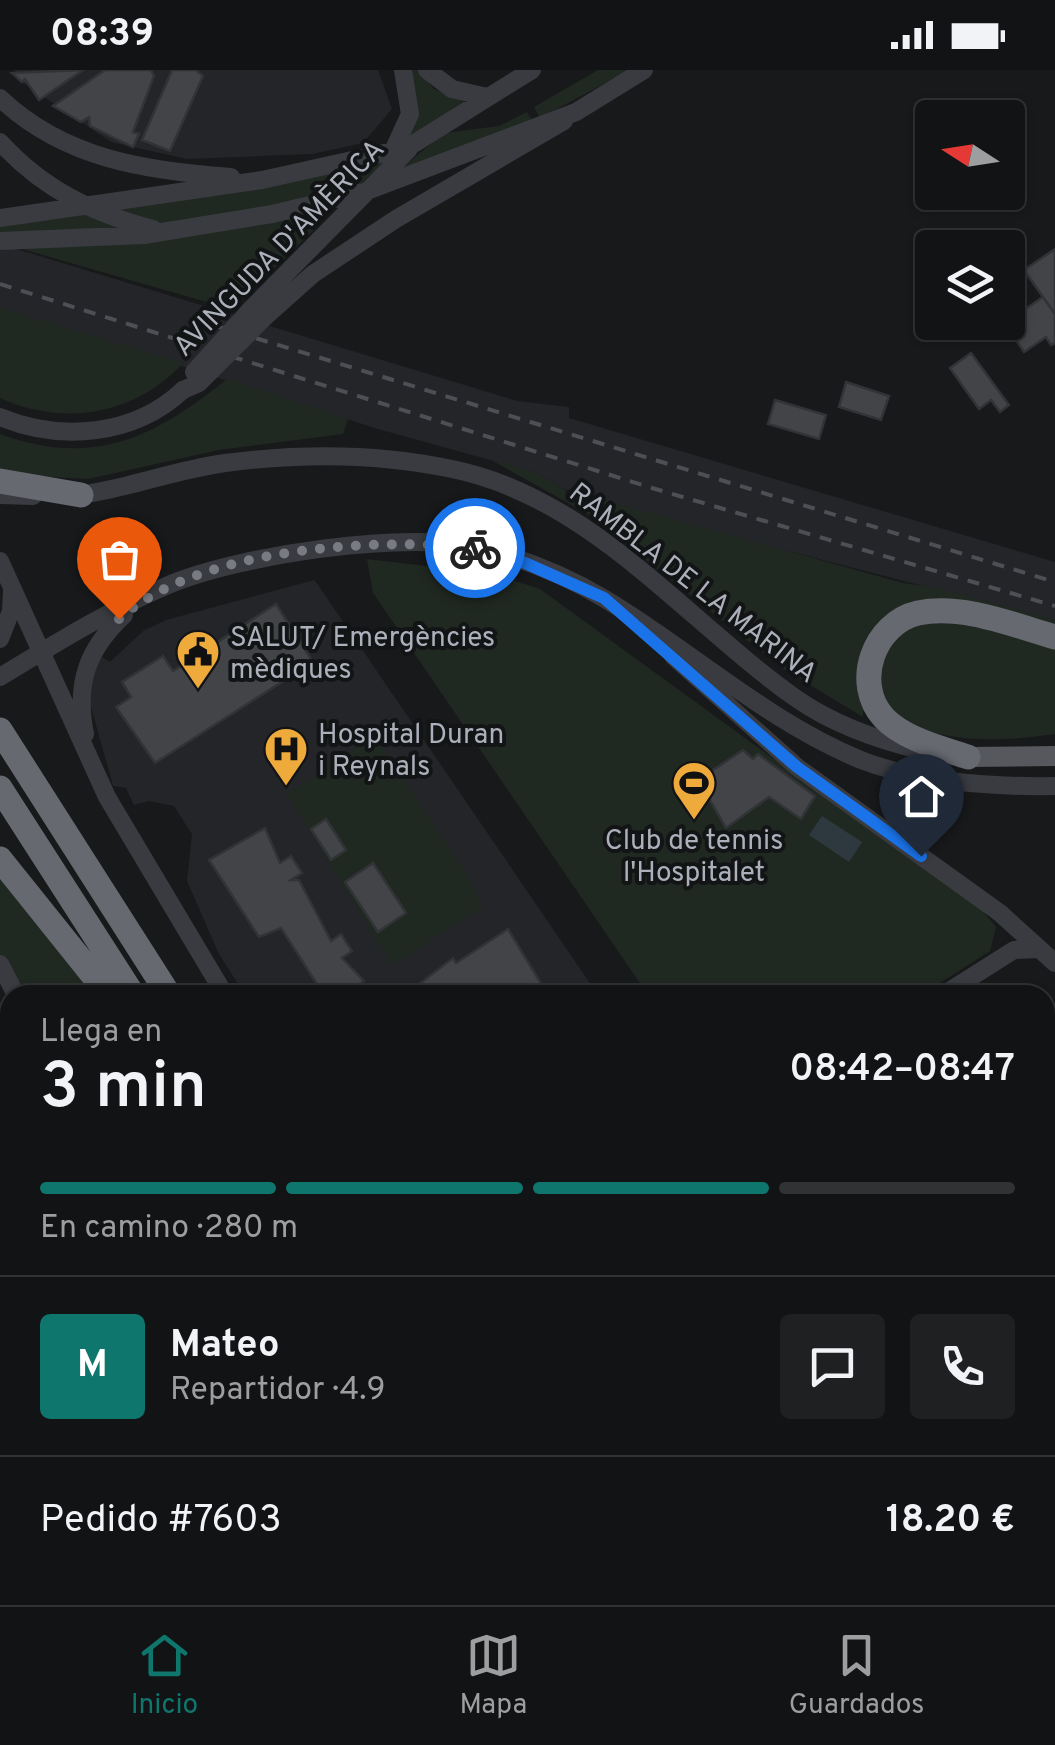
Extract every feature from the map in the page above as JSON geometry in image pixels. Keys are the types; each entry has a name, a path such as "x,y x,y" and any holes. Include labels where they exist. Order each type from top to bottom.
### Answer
{"highway":[{"path":"0,480 81,495"},
{"path":"968,757 900,731 884,718 868,677 872,656 886,631 914,614 954,612 1055,637"},
{"path":"0,730 164,985"},
{"path":"0,788 127,985"},
{"path":"0,858 102,985"},
{"path":"70,898 71,930 104,985"}],"main road":[{"name":"RAMBLA DE LA MARINA","path":"968,757 1055,756"}],"street":[{"path":"392,151 410,114 403,70"},
{"path":"427,70 452,89 488,97"},
{"path":"0,218 262,180 392,151 415,144 532,70"},
{"path":"0,241 104,238 172,231 364,192 576,112 644,70"},
{"path":"0,98 58,140 99,157 162,171 262,180"},
{"name":"AVINGUDA D'AMÈRICA","path":"259,312 396,220 545,136 576,112"},
{"path":"0,142 38,179 82,206 172,231"},
{"name":"AVINGUDA D'AMÈRICA","path":"0,416 51,431 100,430 148,414 200,383 332,226 415,144"},
{"path":"320,202 332,226"},
{"name":"RAMBLA DE LA MARINA","path":"0,495 81,495 223,463 334,454 455,469 547,503 651,578 799,700 890,742 968,757"},
{"name":"RAMBLA DE LA MARINA","path":"0,677 166,586 226,567 293,554 417,541 484,548 604,598 806,731 862,760 963,782 1055,786"},
{"path":"0,561 92,764 138,852 219,985"},
{"path":"0,639 10,611 12,590"},
{"path":"604,598 797,767 1000,913 1055,963"},
{"path":"92,764 82,721 87,660 96,643 139,601"},
{"path":"998,960 1005,930 1000,913"},
{"path":"959,985 1014,950 1038,949"}],"shaded area":[{"path":"14,70 378,70 392,109 363,143 312,154 187,159 111,142 22,82"},
{"path":"409,70 418,70 434,89 464,101 405,141 416,106"},
{"path":"598,70 630,70 540,118 534,107"},
{"path":"527,112 533,122 390,178 444,133 499,126"},
{"path":"390,157 355,189 167,226 102,209"},
{"path":"82,211 137,229 0,237 0,222"},
{"path":"309,211 317,227 231,309 8,245"},
{"path":"0,244 517,401 569,407 569,418 1055,562 1055,620 587,499 577,488 566,490 537,473 378,429 0,308"},
{"path":"0,308 183,363 164,381 121,405 73,413 24,407 0,398"},
{"path":"227,379 348,419 343,434 219,450 88,479 0,474 0,434 64,448 121,441 174,417"},
{"path":"491,460 537,473 566,490 565,496 586,502 604,500 903,583 938,588 1055,620 1055,629 908,607 863,705 863,717 782,668 588,514"},
{"name":"Club de tennis l'Hospitalet","path":"367,559 494,574 540,589 982,910 996,927 990,951 937,985 641,985 373,593"},
{"name":"Hospital Duran i Reynals","path":"314,580 591,985 239,985 219,954 187,881 192,834 174,806 149,801 134,805 126,788 113,786 88,696 96,653 110,662 143,631 166,620"},
{"path":"944,619 1055,646 1055,734 961,738 925,730 897,715 888,703 880,675 885,646 906,627"},
{"path":"374,735 467,874 483,907 392,965 287,794"},
{"path":"822,816 862,842 849,862 809,835"},
{"path":"0,874 92,985 15,985 0,959"}],"building":[{"path":"83,70 39,100 25,79 22,82 12,73"},
{"path":"105,70 151,70 154,76 133,132 139,134 133,147 90,126 89,117 81,122 53,106"},
{"path":"172,70 196,70 203,76 170,151 142,140"},
{"path":"1055,249 1055,314 1025,271"},
{"path":"1043,297 1055,314 1055,343 1051,345 1046,337 1024,352 1016,340 1025,340 1025,309"},
{"path":"971,353 1009,405 1000,412 991,400 979,409 950,368"},
{"path":"846,382 889,396 881,420 839,407"},
{"path":"775,400 826,415 819,439 768,424"},
{"name":"SALUT/ Emergències mèdiques","path":"276,604 313,662 155,763 116,707 131,697 122,682 163,656 173,671"},
{"path":"743,750 753,759 758,754 815,796 801,819 769,797 726,828 698,780"},
{"path":"326,819 346,850 331,860 311,829"},
{"path":"265,828 280,863 291,856 302,873 291,880 299,880 331,941 341,934 352,951 342,958 364,981 359,985 318,985 281,928 259,937 209,860"},
{"path":"373,863 406,913 378,932 345,882"},
{"path":"508,929 542,985 418,985 453,958 456,963"}],"railway":[{"path":"0,284 652,488 1055,606"},
{"path":"193,319 1055,582"}],"way so far":[{"path":"119,619 139,601 166,586 226,567 293,554 417,541 475,548"}],"place":[{"name":"SALUT/ Emergències mèdiques","path":"198,690"},
{"name":"Hospital Duran i Reynals","path":"286,787"},
{"name":"Club de tennis l'Hospitalet","path":"694,821"}],"route":[{"path":"475,548 525,563 604,598 797,767 921,856"}]}
